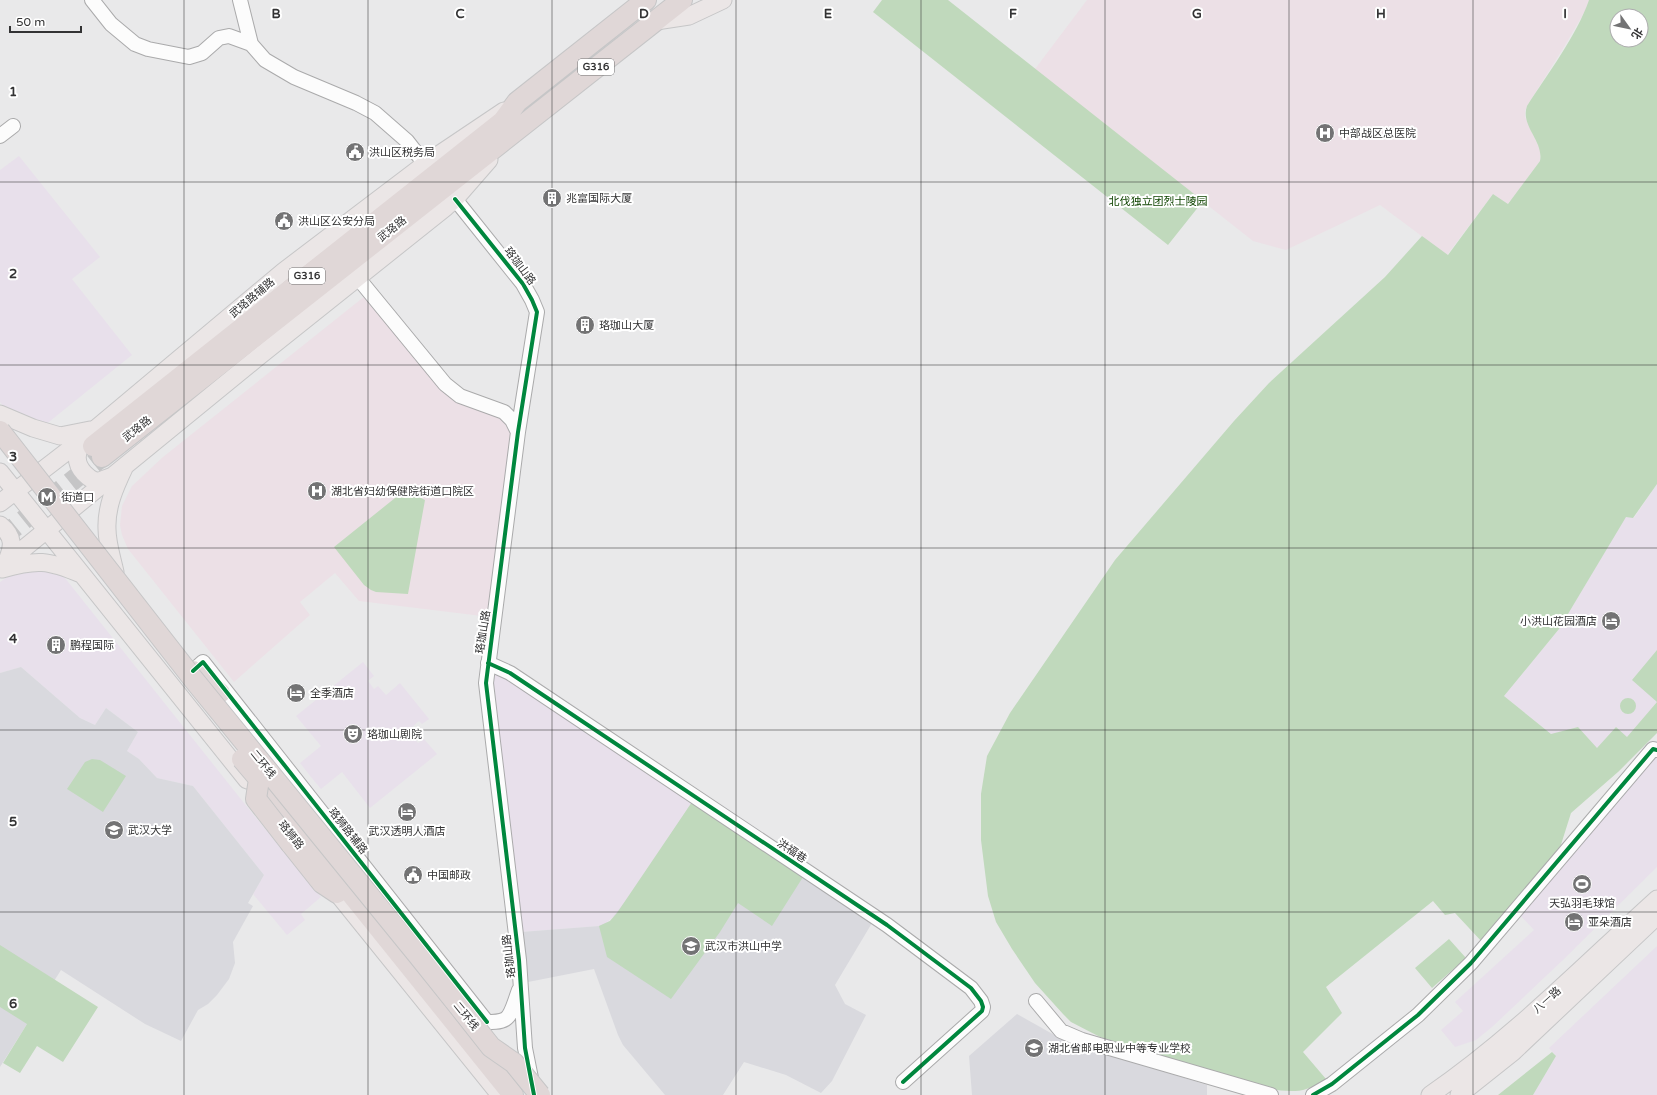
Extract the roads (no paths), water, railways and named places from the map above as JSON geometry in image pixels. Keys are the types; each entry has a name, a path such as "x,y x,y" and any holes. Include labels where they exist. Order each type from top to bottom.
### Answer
{"highway":[{"name":"武珞路","path":"94,442 503,121 517,102 646,0"},
{"name":"武珞路","path":"94,442 511,134 682,0"},
{"name":"二环线","path":"0,431 194,680 417,954 529,1095"},
{"name":"二环线","path":"0,453 513,1095"},
{"path":"193,671 220,694 410,929 417,954"},
{"path":"259,779 256,799 322,883 337,893"},
{"path":"491,1047 514,1063 540,1095"}],"main road":[{"path":"656,21 689,16 722,0"},
{"name":"武珞路辅路","path":"0,503 38,473 94,442 284,271 425,164 517,102"},
{"path":"2,567 126,464 455,199 511,134"},
{"path":"0,414 33,428 60,436 94,442"},
{"path":"0,422 38,473 193,671 481,1022 534,1095"},
{"path":"94,442 78,452 77,459 81,470 89,478 95,480 100,481 110,477"},
{"path":"115,572 106,529 107,516 111,497 126,464"},
{"name":"珞狮路","path":"0,472 500,1095"},
{"path":"0,525 11,539 11,553 2,567"},
{"path":"2,567 31,562 46,562 83,575"},
{"name":"八一路","path":"1430,1095 1492,1049 1657,899"},
{"name":"八一路","path":"1464,1093 1524,1042 1657,916"}],"street":[{"path":"92,0 111,24 136,44 148,49 189,58 202,52 219,38 229,36 251,44 266,60 294,77 356,103 375,113 407,141 425,164"},
{"path":"240,0 251,44"},
{"path":"0,136 13,126"},
{"name":"珞珈山路","path":"455,199 523,284 537,312 518,432 488,663 487,694 521,984 525,1048 534,1095"},
{"path":"358,278 445,384 460,396 504,412 512,420 518,432"},
{"name":"洪福巷","path":"488,663 510,673 887,925 958,977 974,992 981,1001 983,1007 982,1011 903,1082"},
{"path":"1313,1095 1332,1084 1345,1074 1418,1015 1442,993 1471,963 1653,749 1657,750"},
{"name":"珞珈山路","path":"481,1022 500,1022 507,1018 521,984"},
{"path":"1036,1001 1061,1031 1082,1040 1271,1095"}],"tunnel":[{"path":"0,539 102,457"}],"place":[{"name":"中部战区总医院","path":"1325,133"},
{"name":"洪山区税务局","path":"355,152"},
{"name":"兆富国际大厦","path":"552,198"},
{"name":"洪山区公安分局","path":"284,221"},
{"name":"珞珈山大厦","path":"585,325"},
{"name":"湖北省妇幼保健院街道口院区","path":"317,491"},
{"name":"街道口","path":"47,497"},
{"name":"小洪山花园酒店","path":"1611,621"},
{"name":"鹏程国际","path":"56,645"},
{"name":"全季酒店","path":"296,693"},
{"name":"珞珈山剧院","path":"353,734"},
{"name":"武汉透明人酒店","path":"407,812"},
{"name":"武汉大学","path":"114,830"},
{"name":"中国邮政","path":"413,875"},
{"name":"天弘羽毛球馆","path":"1582,884"},
{"name":"亚朵酒店","path":"1574,922"},
{"name":"武汉市洪山中学","path":"691,946"},
{"name":"湖北省邮电职业中等专业学校","path":"1034,1048"}],"park label":[{"name":"北伐独立团烈士陵园","path":"1158,201"}]}
